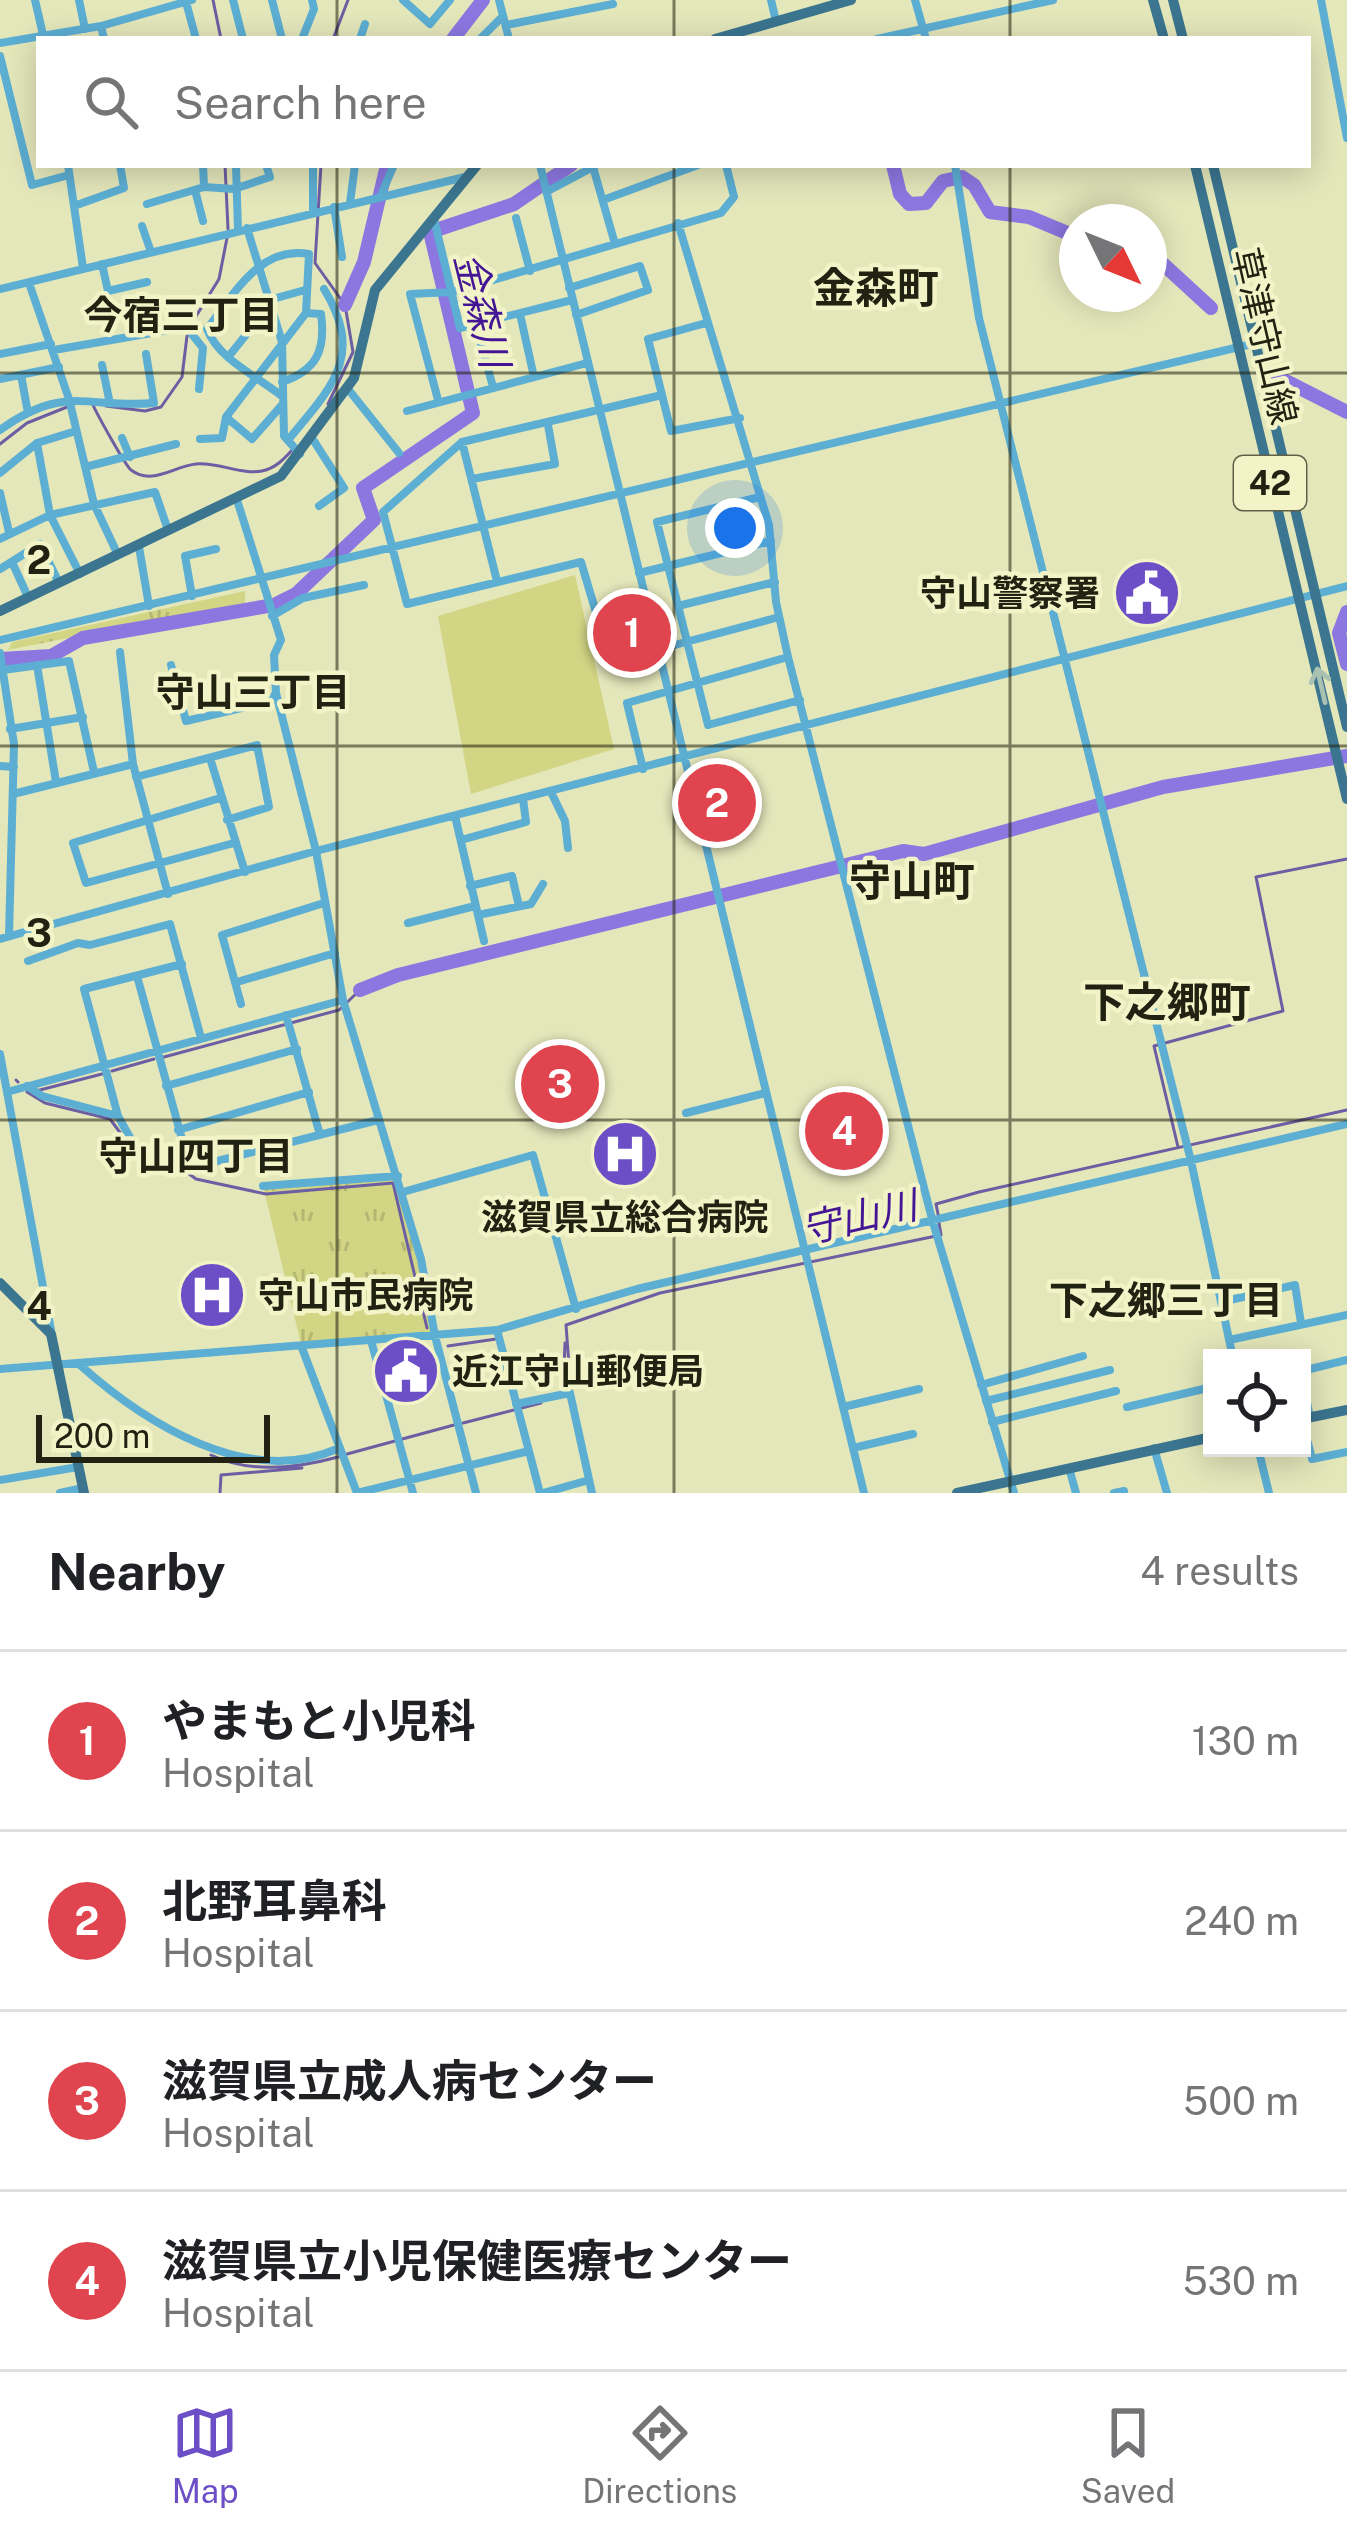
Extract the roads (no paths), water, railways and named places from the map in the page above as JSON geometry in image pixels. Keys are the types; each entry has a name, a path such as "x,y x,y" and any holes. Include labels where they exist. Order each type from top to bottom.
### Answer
{"main road":[{"path":"725,36 851,0"},
{"path":"1154,0 1162,36"},
{"path":"1173,0 1182,36"},
{"path":"0,611 272,483 301,454 348,389 375,290 474,168"},
{"name":"草津守山線","path":"1196,168 1237,347 1347,727"},
{"name":"草津守山線","path":"1214,168 1256,343 1347,799"},
{"path":"0,1283 51,1334 84,1491"},
{"path":"1311,1418 1347,1410"},
{"path":"957,1493 1012,1487 1069,1467 1203,1439"}],"street":[{"path":"35,0 43,36"},
{"path":"79,0 85,29"},
{"path":"48,36 190,0 196,36"},
{"path":"233,0 242,36"},
{"path":"272,0 281,36"},
{"path":"303,36 314,9 312,0"},
{"path":"403,0 430,24 450,0"},
{"path":"500,0 508,36"},
{"path":"771,0 776,21"},
{"path":"915,0 925,36"},
{"path":"890,36 1053,0"},
{"path":"1321,0 1347,137"},
{"path":"484,36 504,20 613,4"},
{"path":"361,36 365,24"},
{"path":"101,26 103,36"},
{"path":"0,44 36,38"},
{"path":"0,56 32,185 68,170 83,268"},
{"path":"74,206 124,188 121,168"},
{"path":"203,168 203,221"},
{"path":"235,168 229,188 270,302 281,344 288,440 301,454"},
{"path":"147,204 270,177 267,168"},
{"path":"313,168 313,212"},
{"path":"350,203 355,168"},
{"path":"380,196 393,168"},
{"path":"541,168 864,1493"},
{"path":"547,192 591,168"},
{"path":"595,168 615,244"},
{"path":"603,200 690,168"},
{"path":"438,400 424,330 409,301 416,291 452,292 564,262 729,207 734,197 727,168"},
{"path":"955,168 968,270 1190,1161 1231,1349"},
{"path":"0,289 467,176"},
{"path":"334,207 342,257"},
{"path":"433,217 460,328 572,300"},
{"path":"516,218 530,271"},
{"path":"678,223 706,323 740,418 771,541 788,657 932,1219 1012,1487"},
{"path":"142,226 151,252"},
{"path":"200,439 222,439 226,417 258,376 281,344 306,313 309,254 258,263 207,329 215,350 258,376 283,400"},
{"path":"102,264 108,291 147,282"},
{"path":"569,288 640,266 648,290 575,315"},
{"path":"29,284 70,404 94,504 118,556"},
{"path":"288,440 341,367 342,318 324,289"},
{"path":"229,356 270,302 305,290"},
{"path":"282,382 308,370 325,340 321,314 306,313"},
{"path":"520,314 534,377"},
{"path":"706,323 648,339 671,431 740,418"},
{"path":"476,325 493,388"},
{"path":"0,354 186,327 203,348 199,388"},
{"path":"0,640 1256,343"},
{"path":"0,430 28,413 70,404 109,399 129,406 154,403 146,354"},
{"path":"407,411 587,363"},
{"path":"102,365 109,399"},
{"path":"0,379 59,368"},
{"path":"21,375 28,413"},
{"path":"348,389 399,453"},
{"path":"646,608 598,619 581,562 406,604 383,512 462,442 662,395"},
{"path":"226,417 252,439 283,400"},
{"path":"472,479 555,464 548,425"},
{"path":"0,473 38,443 76,431"},
{"path":"122,438 130,457"},
{"path":"312,438 344,488 320,506"},
{"path":"462,442 497,581"},
{"path":"38,443 50,515 80,574"},
{"path":"85,467 176,444"},
{"path":"0,493 4,536 50,515 155,492 169,532"},
{"path":"760,497 658,522 708,725 800,700"},
{"path":"237,500 281,640 274,655 276,693 316,850 344,1000 403,1192 476,1493"},
{"path":"638,573 771,541"},
{"path":"0,569 40,544 59,584"},
{"path":"139,547 149,605"},
{"path":"192,596 184,556 216,549"},
{"path":"12,562 29,598"},
{"path":"678,606 775,581"},
{"path":"272,616 304,598 364,585"},
{"path":"0,652 14,767 4,938 316,850 1347,586"},
{"path":"656,650 779,617"},
{"path":"120,652 136,777 168,894"},
{"path":"644,769 627,703 788,657"},
{"path":"3,670 69,661 94,772"},
{"path":"171,664 186,721 272,701 276,693"},
{"path":"37,665 57,782"},
{"path":"10,729 83,717"},
{"path":"136,777 256,745 268,807 227,820"},
{"path":"210,758 245,872"},
{"path":"13,794 134,764"},
{"path":"0,766 14,767"},
{"path":"551,792 565,821 568,848"},
{"path":"220,798 73,843 86,883 234,843"},
{"path":"461,840 526,823 523,799"},
{"path":"455,816 484,940"},
{"path":"470,886 512,876 520,906"},
{"path":"408,923 531,904 543,884"},
{"path":"242,1004 222,935 324,903"},
{"path":"28,961 78,943 90,945 170,924 201,1038"},
{"path":"237,982 335,953"},
{"path":"138,1152 118,1116 83,989 182,964"},
{"path":"137,976 190,1168 378,1120"},
{"path":"7,1091 344,1000"},
{"path":"286,1015 320,1135"},
{"path":"166,1086 297,1049"},
{"path":"0,1054 51,1334"},
{"path":"26,1085 42,1096 118,1116"},
{"path":"178,1130 309,1092"},
{"path":"686,1113 765,1093"},
{"path":"0,1369 372,1344 497,1330 637,1289 1347,1124"},
{"path":"403,1192 533,1155 576,1310"},
{"path":"263,1186 398,1176"},
{"path":"1221,1302 1294,1285 1301,1323"},
{"path":"1229,1340 1347,1315"},
{"path":"497,1330 541,1493 589,1480"},
{"path":"372,1344 413,1493"},
{"path":"302,1348 337,1449 351,1466 357,1493 529,1451"},
{"path":"981,1385 1083,1356"},
{"path":"1311,1370 1347,1360"},
{"path":"80,1365 128,1404 218,1453 284,1460 337,1449"},
{"path":"986,1401 1110,1370"},
{"path":"842,1407 919,1389"},
{"path":"1127,1407 1203,1389"},
{"path":"992,1422 1116,1391"},
{"path":"516,1404 570,1393 592,1493"},
{"path":"853,1448 913,1434"},
{"path":"1154,1448 1167,1493"},
{"path":"1311,1456 1347,1452"},
{"path":"1260,1457 1268,1493"},
{"path":"0,1480 78,1467"},
{"path":"1069,1467 1076,1493"},
{"path":"60,1493 84,1491"}],"waterway":[{"path":"213,0 220,36"},
{"path":"334,36 348,0"},
{"path":"455,36 483,0"},
{"path":"225,168 228,229"},
{"path":"321,168 315,263 345,305 353,352 328,404"},
{"path":"345,305 364,262 386,168"},
{"name":"金森川","path":"0,659 51,656 83,638 274,605 296,594 374,520 363,488 473,413 430,232 514,204 567,168"},
{"name":"金森川","path":"894,168 900,194 909,204 926,203 943,181 962,177 974,185 990,212 1029,217 1059,230"},
{"path":"190,326 219,279 227,238"},
{"name":"金森川","path":"1167,268 1211,308"},
{"path":"106,406 145,411 161,407 182,377 187,336"},
{"name":"金森川","path":"1278,377 1347,412"},
{"path":"93,405 131,470 147,476 196,464 262,471 293,449"},
{"path":"0,444 27,423 67,407"},
{"name":"守山川","path":"1347,612 1339,633 1347,664"},
{"path":"360,990 398,975 903,851 924,854 1163,787 1347,756"},
{"name":"守山川","path":"1178,1147 1154,1046 1283,1011 1256,877 1347,859"},
{"path":"164,1057 339,1010 360,990"},
{"path":"112,1071 154,1059"},
{"path":"36,1091 102,1074"},
{"name":"守山川","path":"27,1092 45,1103 110,1119 136,1154 178,1166 196,1179 266,1194 393,1183 427,1328"},
{"name":"守山川","path":"938,1214 936,1204 979,1192 1347,1110"},
{"name":"守山川","path":"571,1392 566,1325 660,1293 941,1235 939,1223"},
{"name":"守山川","path":"448,1346 496,1339"},
{"path":"563,1394 565,1343"},
{"name":"守山川","path":"463,1423 541,1403"},
{"name":"守山川","path":"347,1454 454,1425"},
{"name":"守山川","path":"211,1455 242,1465 274,1467 338,1457"},
{"path":"220,1493 221,1475 302,1468"}],"place":[{"name":"守山警察署","path":"1147,593"},
{"name":"やまもと小児科","path":"632,633"},
{"name":"北野耳鼻科","path":"717,803"},
{"name":"滋賀県立成人病センター","path":"560,1084"},
{"name":"滋賀県立小児保健医療センター","path":"844,1131"},
{"name":"滋賀県立総合病院","path":"625,1154"},
{"name":"守山市民病院","path":"212,1295"},
{"name":"近江守山郵便局","path":"406,1371"}],"district":[{"name":"金森町","path":"876,288"},
{"name":"今宿三丁目","path":"181,315"},
{"name":"守山三丁目","path":"253,692"},
{"name":"守山町","path":"912,881"},
{"name":"下之郷町","path":"1167,1002"},
{"name":"守山四丁目","path":"196,1156"},
{"name":"下之郷三丁目","path":"1166,1300"}]}
